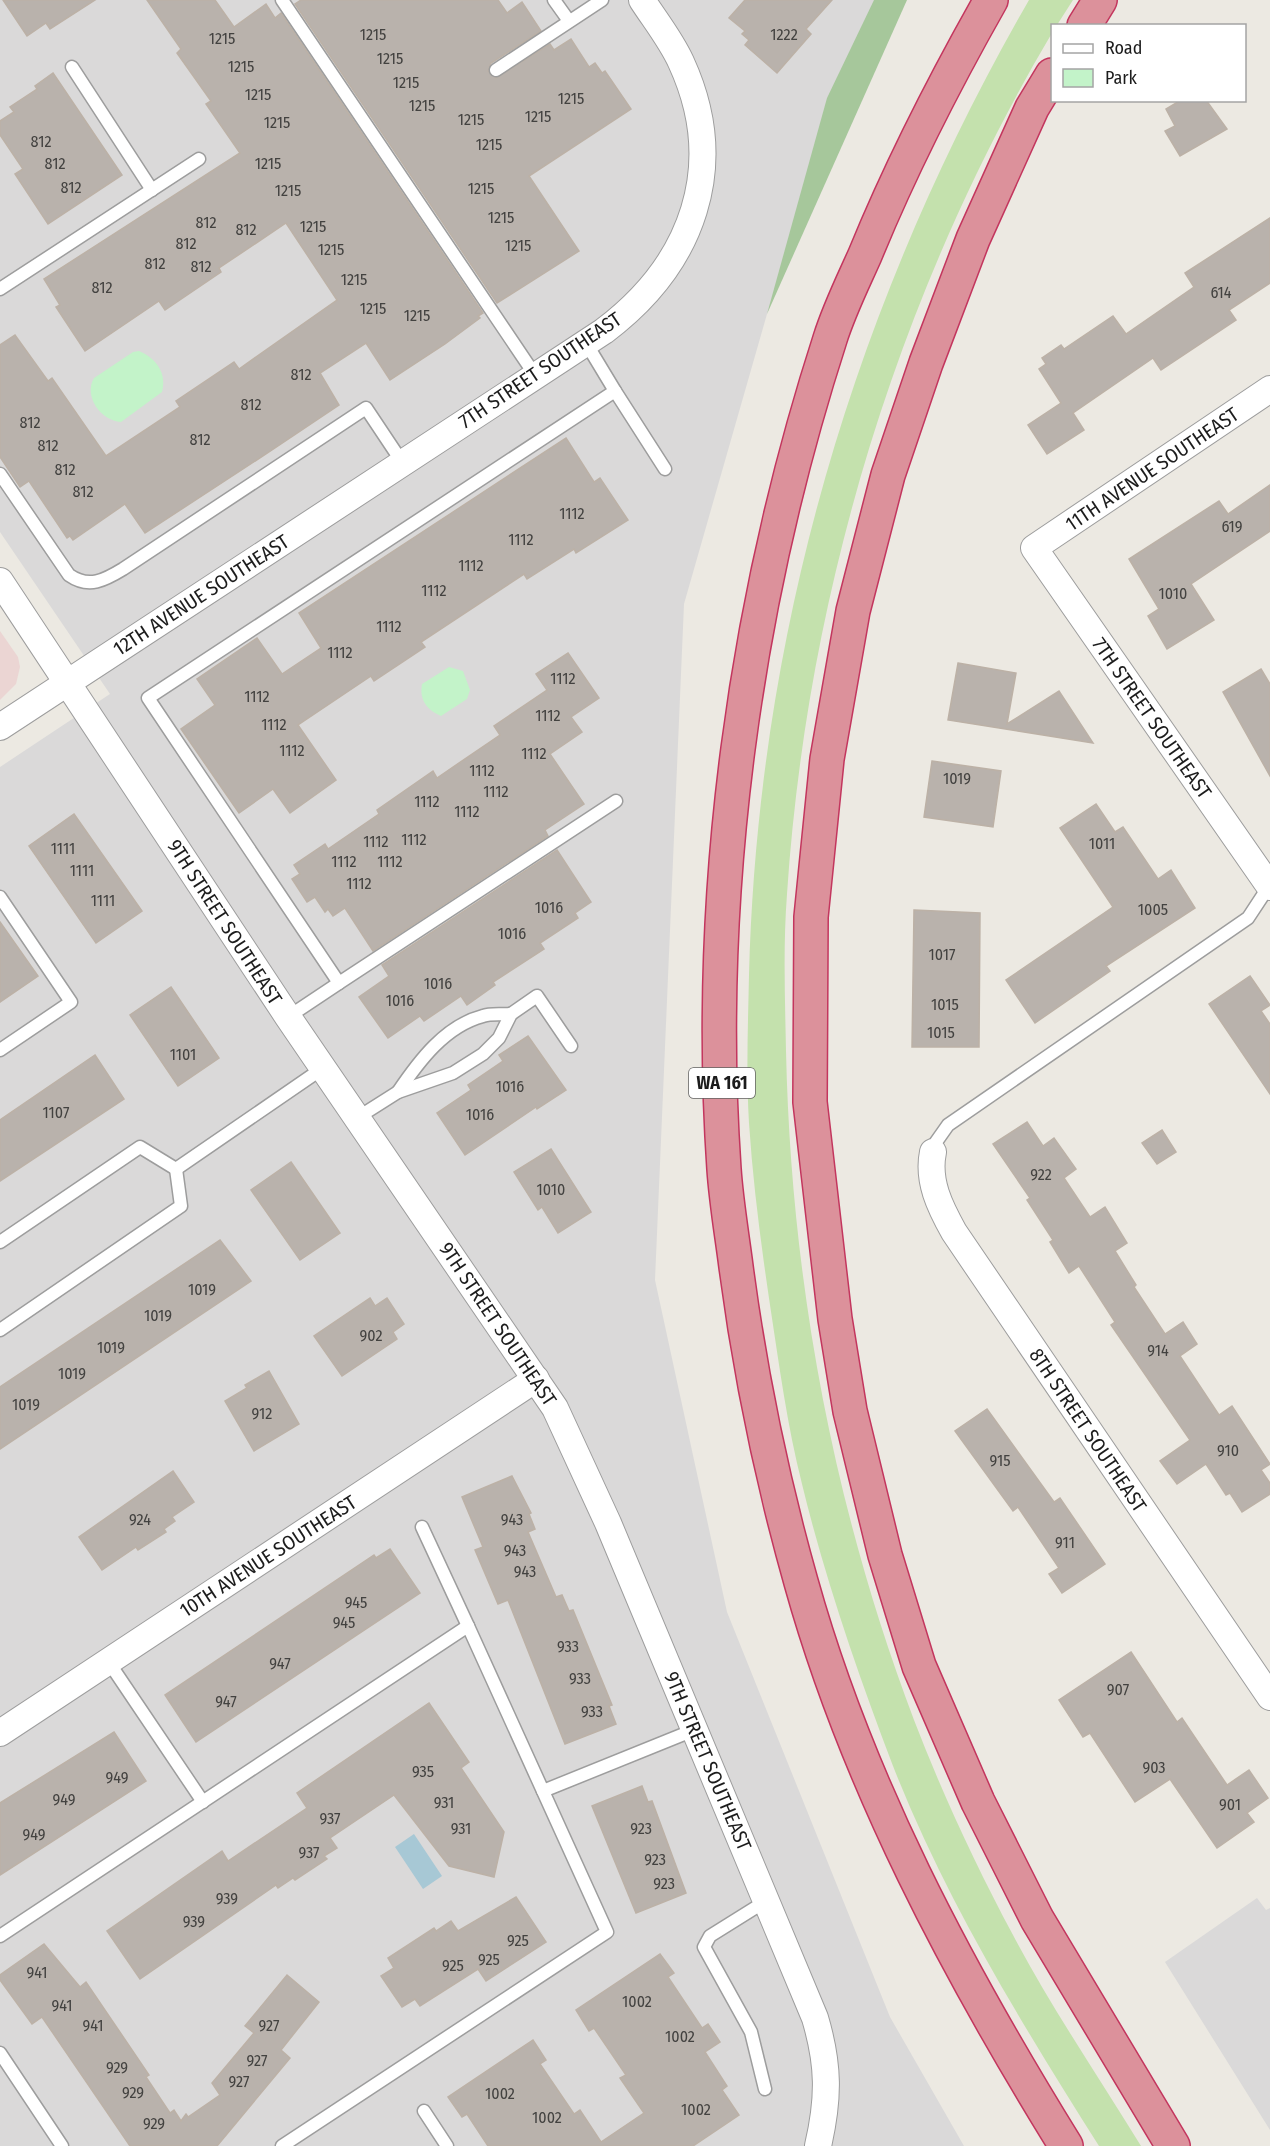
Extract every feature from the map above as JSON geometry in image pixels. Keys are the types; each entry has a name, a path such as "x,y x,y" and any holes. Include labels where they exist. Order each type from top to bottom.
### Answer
{"highway":[{"name":"WA 161","path":"991,0 940,90 880,217 831,335 767,579 734,773 722,931 724,1170 751,1373 767,1448 802,1586 843,1706 903,1852 964,1976 1066,2146"},
{"path":"1085,24 1100,0"},
{"path":"1051,78 1032,108 978,228 926,363 888,475 853,611 827,759 811,917 810,1102 835,1319 850,1411 885,1555 919,1665 978,1802 1036,1920 1173,2146"}],"street":[{"name":"7TH STREET SOUTHEAST","path":"402,462 618,320 663,274 684,238 703,180 704,151 692,89 681,60 642,0"},
{"name":"11TH AVENUE SOUTHEAST","path":"1034,549 1270,389"},
{"name":"12TH AVENUE SOUTHEAST","path":"0,728 402,462"},
{"name":"7TH STREET SOUTHEAST","path":"1034,549 1270,887"},
{"name":"9TH STREET SOUTHEAST","path":"0,581 288,1017 555,1408 584,1467 815,2018 824,2048 828,2082 825,2116 818,2146"},
{"name":"8TH STREET SOUTHEAST","path":"933,1152 931,1174 934,1188 954,1232 1270,1697"},
{"name":"10TH AVENUE SOUTHEAST","path":"0,1733 536,1378"}],"lane":[{"path":"282,0 535,375"},
{"path":"554,0 569,21"},
{"path":"496,70 602,0"},
{"path":"72,68 152,190"},
{"path":"0,289 199,159"},
{"path":"586,343 665,469"},
{"path":"339,984 148,698 615,391"},
{"path":"0,474 69,575 77,581 95,584 123,569 366,408 402,462"},
{"path":"288,1017 616,801"},
{"path":"933,1152 936,1142 948,1125 1248,918 1270,887"},
{"path":"0,897 71,1002 0,1050"},
{"path":"357,1118 398,1092 453,1073 483,1054 499,1038 511,1014 537,996 571,1046"},
{"path":"398,1092 434,1045 463,1025 484,1015 511,1014"},
{"path":"176,1169 323,1068"},
{"path":"0,1242 140,1147 176,1169"},
{"path":"0,1330 180,1206 176,1169"},
{"path":"282,2146 607,1932 422,1527"},
{"path":"0,1936 468,1626"},
{"path":"108,1662 202,1802"},
{"path":"543,1791 694,1730"},
{"path":"765,2089 751,2032 704,1947 710,1935 766,1901"},
{"path":"0,2053 62,2146"},
{"path":"424,2111 447,2146"}],"shaded area":[{"path":"0,0 898,0 767,314 684,604 655,1280 727,1612 890,2017 964,2146 0,2146 0,767 110,694 0,532"},
{"path":"0,631 18,657 20,667 16,684 0,700"},
{"path":"1257,1898 1266,1910 1270,1908 1270,2130 1165,1962"}],"green space":[{"path":"874,0 907,0 767,314 827,98"},
{"path":"1029,0 1073,0 1058,24 1051,24 1051,35 997,132 948,235 906,340 869,448 839,558 815,669 798,781 787,894 786,1051 797,1222 807,1307 839,1475 885,1639 914,1720 960,1829 1013,1935 1075,2041 1141,2146 1099,2146 987,1961 937,1865 893,1766 832,1591 797,1462 767,1282 749,1123 747,1068 749,975 757,846 772,718 796,593 828,470 867,349 914,230 968,114"},
{"path":"139,351 159,367 163,379 162,392 121,422 114,421 101,412 92,400 91,385 94,378 133,352"},
{"path":"449,667 463,671 470,690 467,699 441,716 425,704 421,690 422,684"}],"water":[{"path":"414,1834 442,1876 423,1889 395,1847"}],"building":[{"path":"3,0 95,0 50,29 46,23 27,36"},
{"path":"147,0 215,0 234,27 266,4 275,18 281,13 483,313 478,316 480,318 445,344 390,380 366,343 320,373 339,405 145,533 125,504 73,540 70,536 67,538 29,481 20,487 0,457 0,345 15,335 48,381 52,378 106,456 180,407 176,401 234,362 239,369 337,300 286,223 219,268 221,272 165,310 159,301 85,351 56,307 60,305 44,279 240,153 206,104 211,101 177,53 181,49"},
{"path":"301,0 498,0 507,13 522,2 541,31 491,63 488,71 496,78 550,44 554,50 571,39 589,67 595,63 602,73 605,71 631,109 529,176 579,251 497,303 295,4"},
{"path":"745,0 832,0 806,29 811,34 777,73 745,45 749,40 742,34 745,31 729,18"},
{"path":"53,73 122,175 48,224 15,174 23,169 0,135 0,121 14,112 10,107 37,89 35,86"},
{"path":"1178,102 1207,102 1227,129 1180,156 1165,131 1175,126 1166,109"},
{"path":"1270,218 1270,283 1229,310 1236,320 1161,370 1153,358 1073,413 1084,430 1047,454 1028,425 1061,403 1039,369 1046,364 1042,358 1061,345 1064,349 1113,316 1126,334 1194,287 1185,273"},
{"path":"566,438 594,482 600,478 628,520 576,553 574,549 527,579 524,574 421,642 425,647 374,681 371,676 298,725 336,780 290,813 273,789 239,813 181,729 215,705 197,679 257,638 282,674 321,648 299,613"},
{"path":"1270,485 1270,531 1191,584 1214,620 1167,649 1148,616 1159,609 1129,559 1219,501 1228,514"},
{"path":"568,653 599,698 571,717 582,732 550,754 584,804 545,830 548,836 373,951 345,908 333,916 328,909 325,912 315,897 307,902 292,879 300,874 294,865 325,844 328,849 379,814 377,810 433,771 437,778 500,735 494,726 547,690 536,674"},
{"path":"958,663 1016,673 1007,724 1059,691 1093,743 948,720"},
{"path":"1261,669 1270,684 1270,776 1223,692"},
{"path":"932,761 1001,771 993,827 924,817"},
{"path":"1096,804 1115,832 1123,827 1158,879 1171,870 1195,908 1106,966 1110,971 1035,1023 1006,980 1113,907 1060,828"},
{"path":"74,814 142,911 96,943 29,846"},
{"path":"557,850 591,902 575,913 578,918 540,943 544,949 493,982 495,985 467,1005 461,996 424,1021 420,1016 388,1038 359,997 389,976 382,965"},
{"path":"914,910 980,913 979,1047 912,1047"},
{"path":"0,922 38,976 0,1002"},
{"path":"1250,976 1270,1005 1261,1011 1270,1024 1270,1094 1209,1004"},
{"path":"171,987 219,1058 178,1086 130,1015"},
{"path":"528,1036 566,1090 537,1109 536,1107 465,1155 437,1113 471,1090 468,1085 503,1061 499,1055"},
{"path":"95,1055 124,1099 0,1181 0,1120"},
{"path":"1027,1122 1043,1146 1054,1138 1076,1169 1064,1178 1090,1217 1105,1207 1127,1243 1115,1251 1136,1285 1134,1287 1165,1334 1183,1322 1197,1344 1180,1356 1219,1415 1232,1406 1270,1464 1261,1470 1270,1483 1270,1494 1242,1512 1230,1493 1226,1495 1206,1464 1177,1484 1160,1461 1190,1440 1111,1325 1115,1322 1079,1266 1069,1273 1050,1242 1053,1240 1027,1200 1030,1198 993,1144"},
{"path":"1162,1130 1176,1152 1157,1164 1142,1143"},
{"path":"551,1149 591,1212 558,1233 542,1207 538,1210 514,1172"},
{"path":"291,1162 340,1233 300,1260 251,1190"},
{"path":"220,1240 251,1281 0,1449 0,1387"},
{"path":"370,1298 375,1306 387,1298 404,1324 393,1332 397,1339 342,1376 314,1336"},
{"path":"269,1371 299,1424 254,1451 225,1401 247,1388 245,1385"},
{"path":"987,1409 1054,1502 1060,1498 1105,1564 1062,1593 1049,1574 1059,1568 1018,1507 1013,1511 955,1431"},
{"path":"173,1471 194,1502 172,1517 175,1521 164,1529 166,1532 138,1550 136,1547 102,1570 79,1537"},
{"path":"512,1476 531,1513 529,1514 535,1529 528,1532 556,1597 562,1595 569,1611 573,1610 612,1705 609,1706 616,1724 565,1744 508,1600 498,1604 475,1550 483,1547 462,1497"},
{"path":"390,1549 420,1593 196,1742 165,1695 374,1555 376,1558"},
{"path":"1131,1652 1177,1722 1182,1718 1227,1785 1249,1770 1268,1798 1247,1813 1254,1822 1217,1848 1170,1779 1135,1802 1090,1733 1083,1737 1059,1700"},
{"path":"429,1703 469,1762 461,1768 504,1832 494,1877 449,1866 394,1795 330,1838 337,1848 324,1856 327,1859 295,1880 293,1878 278,1888 276,1885 140,1979 107,1931 222,1851 228,1861 307,1808 297,1793"},
{"path":"114,1732 146,1781 0,1875 0,1803"},
{"path":"642,1786 648,1802 652,1801 686,1893 636,1913 592,1806"},
{"path":"516,1897 546,1942 486,1981 478,1969 420,2006 415,1999 402,2007 381,1976 394,1968 388,1958 434,1928 436,1931 451,1921 458,1931"},
{"path":"44,1944 80,1987 86,1982 149,2075 146,2077 170,2113 174,2110 181,2121 186,2114 188,2117 220,2095 212,2083 254,2033 245,2026 287,1975 319,2002 281,2050 290,2058 217,2146 130,2146 42,2017 32,2024 0,1980 0,1975"},
{"path":"660,1954 674,1973 668,1977 702,2028 708,2024 720,2042 705,2052 727,2086 722,2090 739,2115 693,2146 488,2146 467,2114 462,2117 448,2097 533,2040 546,2060 540,2064 574,2114 580,2110 601,2142 644,2113 620,2078 626,2075 594,2028 589,2031 576,2010"}]}
